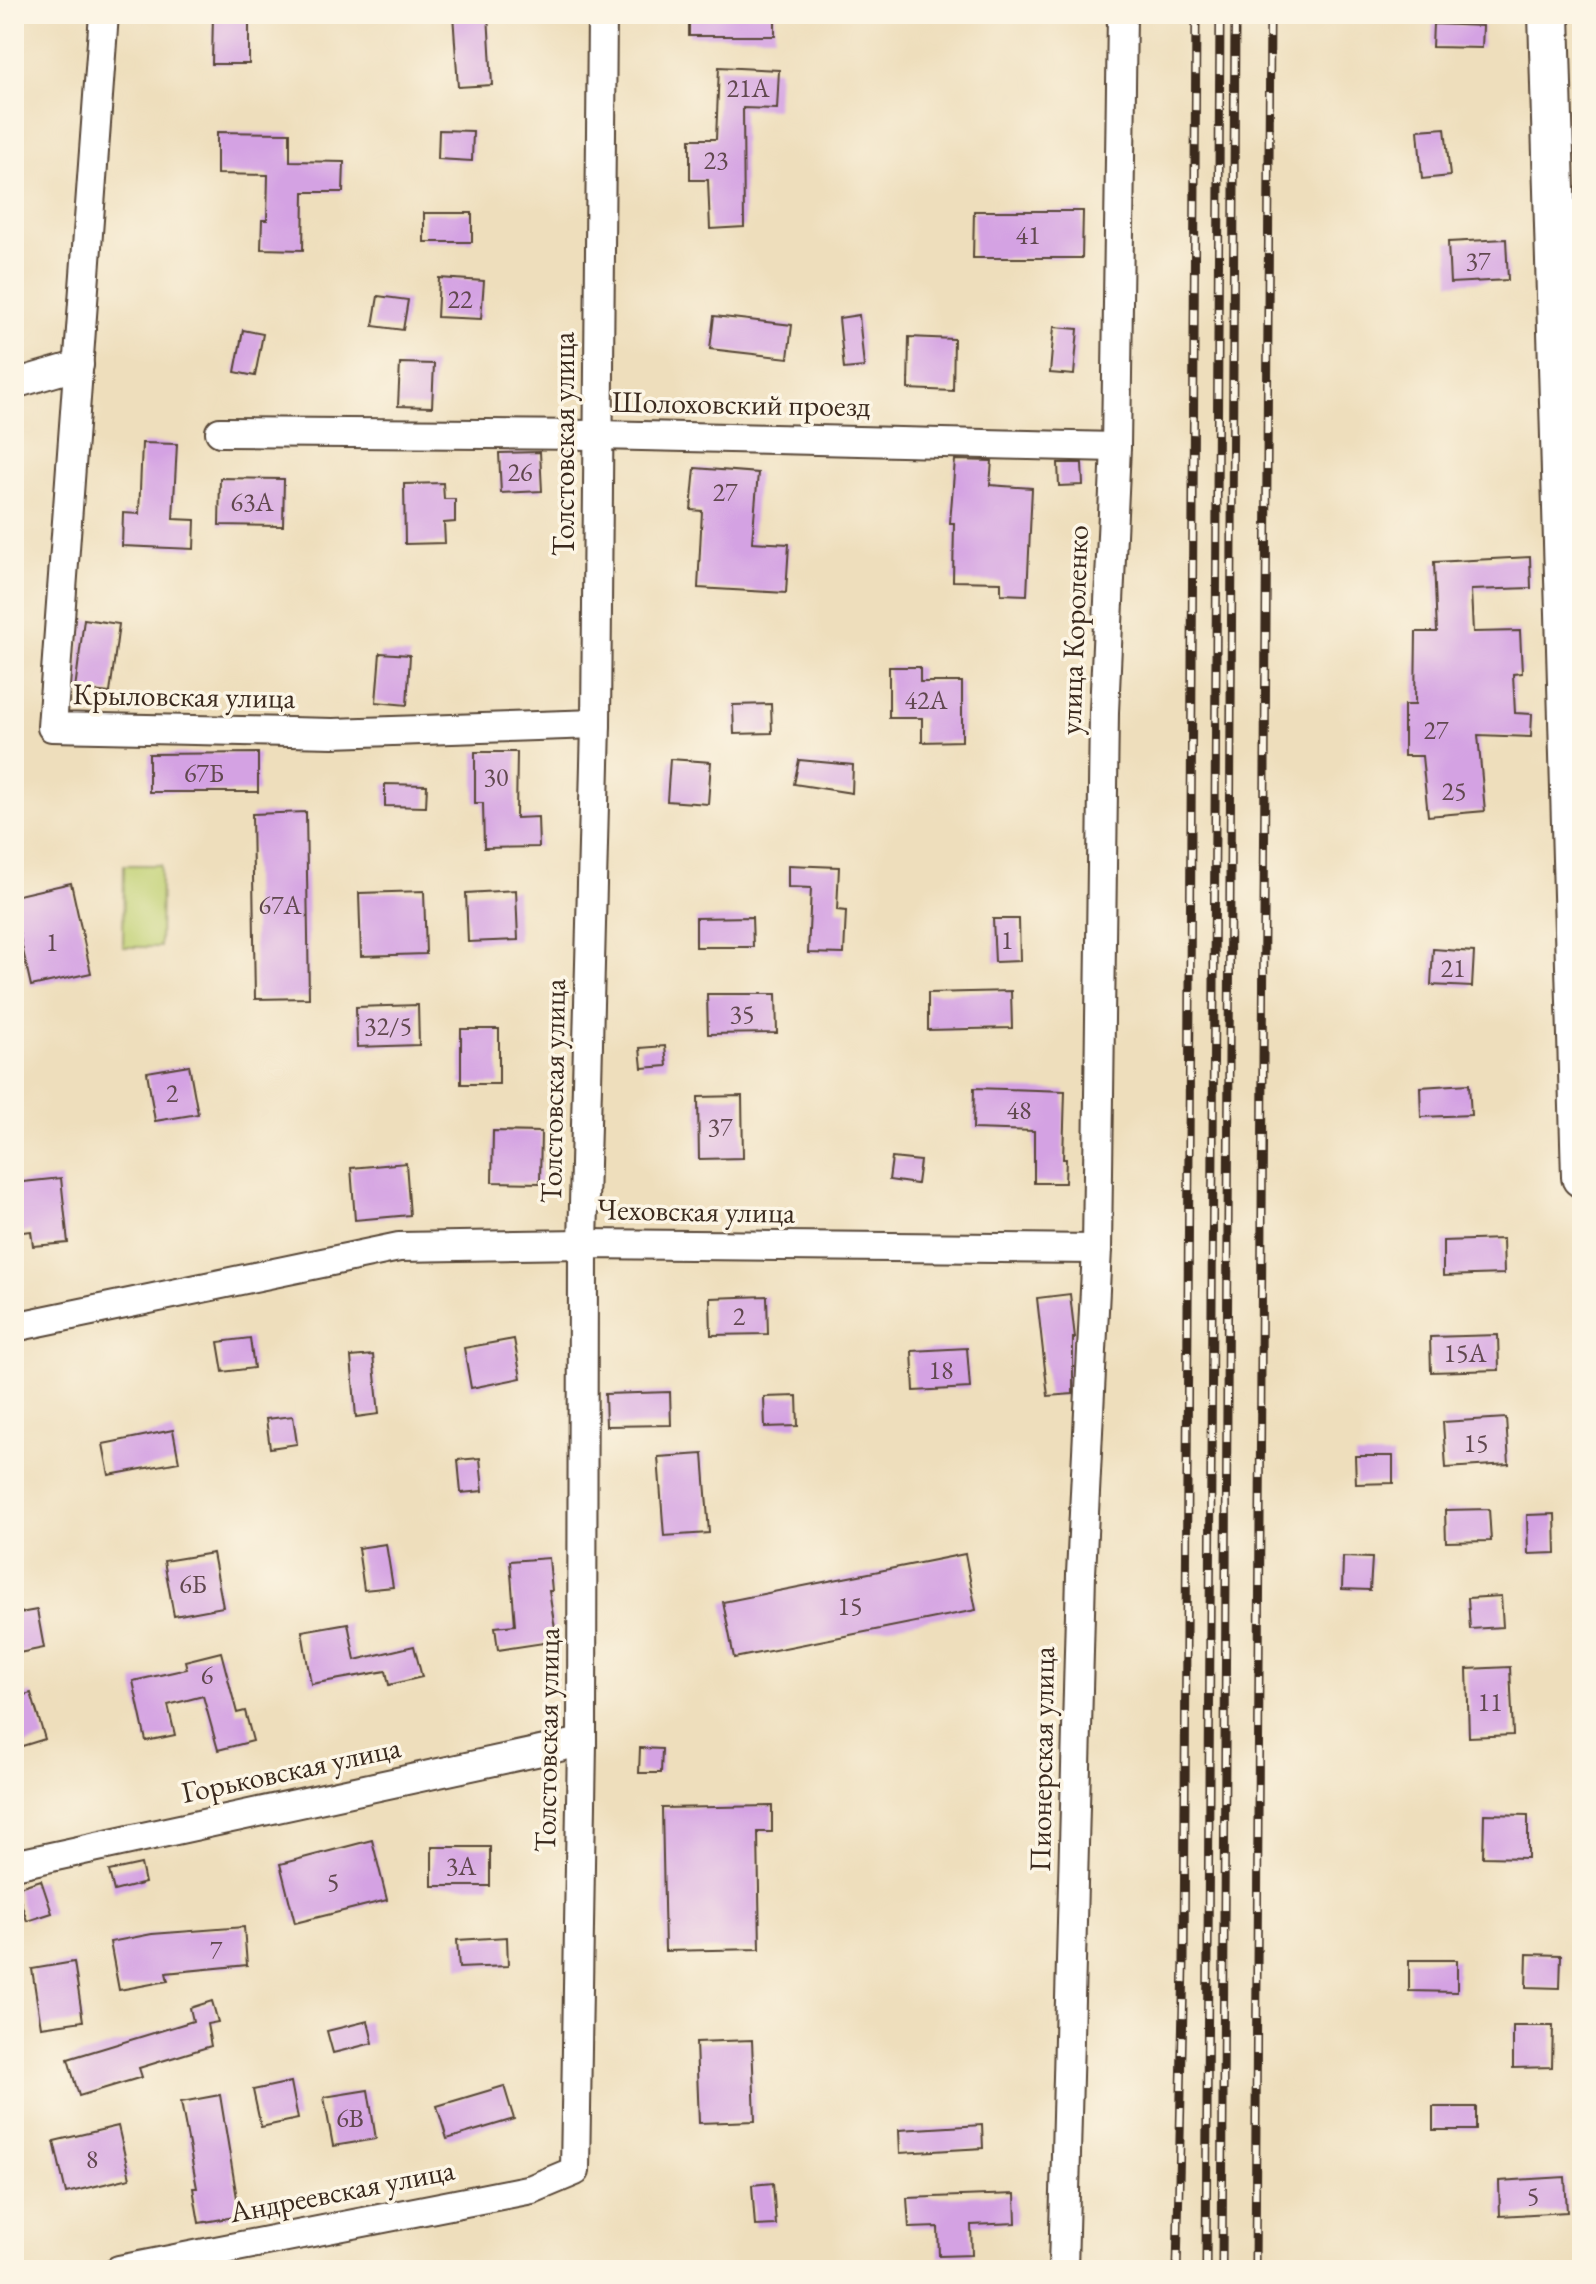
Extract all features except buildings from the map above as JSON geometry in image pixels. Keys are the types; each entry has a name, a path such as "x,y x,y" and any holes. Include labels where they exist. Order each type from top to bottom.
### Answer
{"main road":[{"path":"1549,14 1578,865 1582,1177"}],"street":[{"name":"Крыловская улица","path":"104,14 52,727 307,733 596,724"},
{"name":"Толстовская улица","path":"575,2171 582,1742 583,1244 596,724 602,14"},
{"name":"улица Короленко","path":"1097,1249 1104,712 1116,447 1122,14"},
{"path":"14,384 79,365"},
{"name":"Шолоховский проезд","path":"220,432 598,435 1116,447"},
{"name":"Чеховская улица","path":"14,1327 399,1247 583,1244 1097,1249"},
{"name":"Пионерская улица","path":"1063,2270 1081,1574 1097,1249"},
{"name":"Горьковская улица","path":"14,1865 582,1742"},
{"name":"Андреевская улица","path":"119,2270 532,2189 575,2171"}],"green space":[{"path":"124,865 161,865 160,947 123,947"}],"railway":[{"path":"1177,2270 1184,1961 1196,14"},
{"path":"1206,2270 1220,14"},
{"path":"1222,2270 1235,14"},
{"path":"1255,2270 1270,14"}]}
